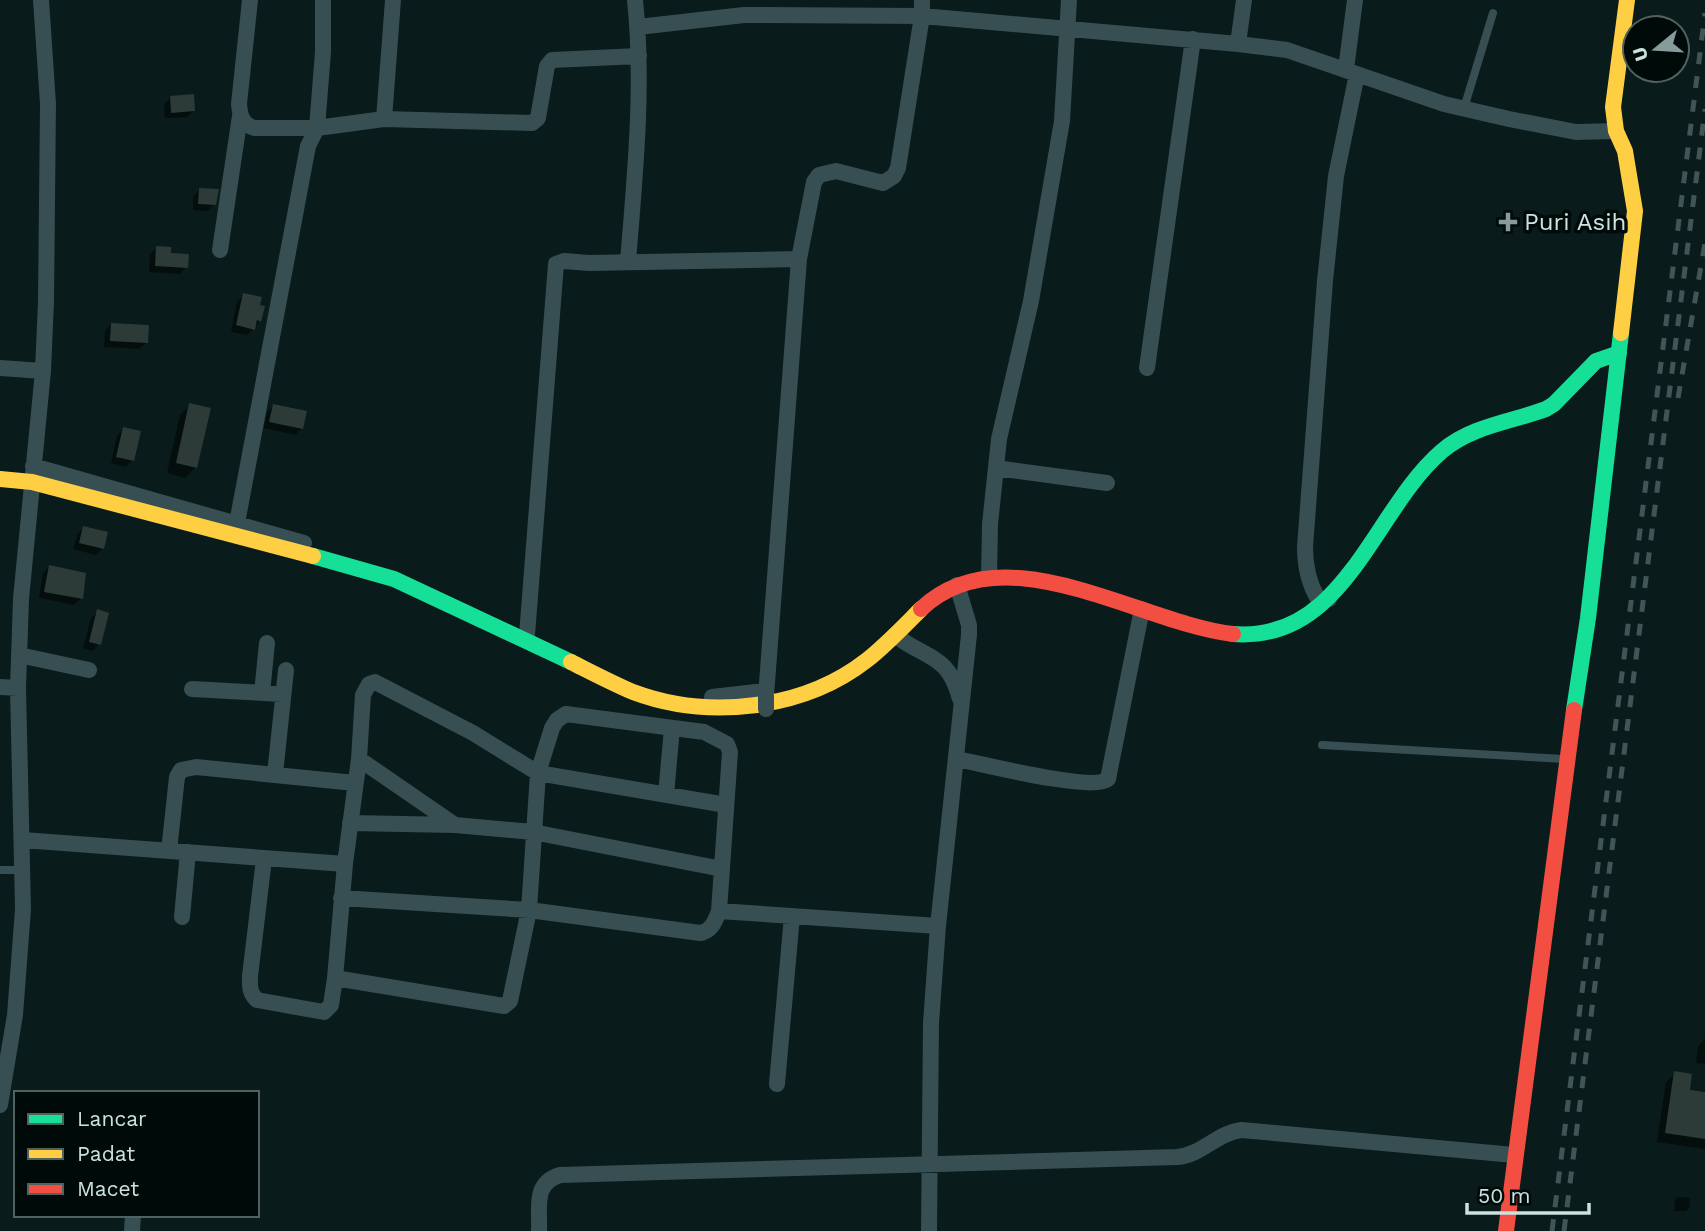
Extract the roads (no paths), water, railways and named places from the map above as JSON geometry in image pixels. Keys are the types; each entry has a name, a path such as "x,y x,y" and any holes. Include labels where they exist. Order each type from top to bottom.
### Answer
{"street":[{"path":"0,1105 15,1015 23,909 18,688 21,599 43,370 48,130 41,0"},
{"path":"219,250 240,116 250,0"},
{"path":"237,523 308,146 317,128 323,52 323,0"},
{"path":"384,119 393,0"},
{"path":"628,261 639,56 635,0"},
{"path":"989,578 990,524 999,439 1031,301 1062,121 1069,0"},
{"path":"1238,44 1244,0"},
{"path":"1319,595 1305,562 1305,547 1325,281 1336,176 1352,71 1355,0"},
{"path":"1506,1231 1514,1155 1588,618 1634,211 1632,185 1625,151 1616,131 1613,107 1627,0"},
{"path":"638,27 744,15 922,8 1069,30 1193,39 1287,50 1464,108 1576,132 1616,131"},
{"path":"766,700 799,259 814,182 819,175 836,171 883,183 894,176 898,168 922,8"},
{"path":"1147,368 1193,39"},
{"path":"240,116 246,125 254,128 317,128 384,119 532,123 538,118 547,66 552,60 639,56"},
{"path":"527,635 556,264 574,261 589,263 799,259"},
{"path":"32,474 394,579 606,680 665,702 714,708 766,700 852,673 895,636 928,600 957,584 989,578 1030,580 1228,634 1248,635 1283,626 1305,616 1319,595 1373,544 1415,480 1443,450 1456,440 1475,432 1546,409 1596,361 1619,353"},
{"path":"0,368 43,370"},
{"path":"996,468 1107,483"},
{"path":"0,479 32,474 237,523 365,562 651,690 681,696 766,700"},
{"path":"929,1231 930,1023 969,625 957,584"},
{"path":"957,759 1053,779 1104,783 1108,779 1142,609"},
{"path":"895,636 945,665 956,682 962,707"},
{"path":"262,693 267,643"},
{"path":"19,655 89,670"},
{"path":"275,774 286,670"},
{"path":"264,859 250,976 252,996 257,1000 324,1012 331,1005 335,978 341,898 359,759 363,695 369,684 375,682 473,733 538,773 726,805"},
{"path":"0,687 18,688"},
{"path":"191,689 283,694"},
{"path":"335,978 504,1006 510,1001 529,910 538,773 557,720 566,714 704,732 727,744 730,752 719,911 707,932 529,910 341,898"},
{"path":"666,795 672,728"},
{"path":"359,759 455,825"},
{"path":"169,851 177,777 181,770 196,767 355,783"},
{"path":"350,823 455,825 533,832 722,869"},
{"path":"23,839 345,864"},
{"path":"182,917 188,852"},
{"path":"719,911 938,926"},
{"path":"777,1084 793,916"},
{"path":"538,1231 541,1188 545,1181 560,1175 1185,1156 1227,1133 1241,1130 1514,1155"}],"lane":[{"path":"1464,108 1493,13"},
{"path":"1322,745 1567,759"},
{"path":"0,870 24,870"}],"railway":[{"path":"1552,1231 1705,13"},
{"path":"1564,1231 1705,109"},
{"path":"1678,398 1705,243"}],"place":[{"name":"Puri Asih","path":"1508,222"}]}
